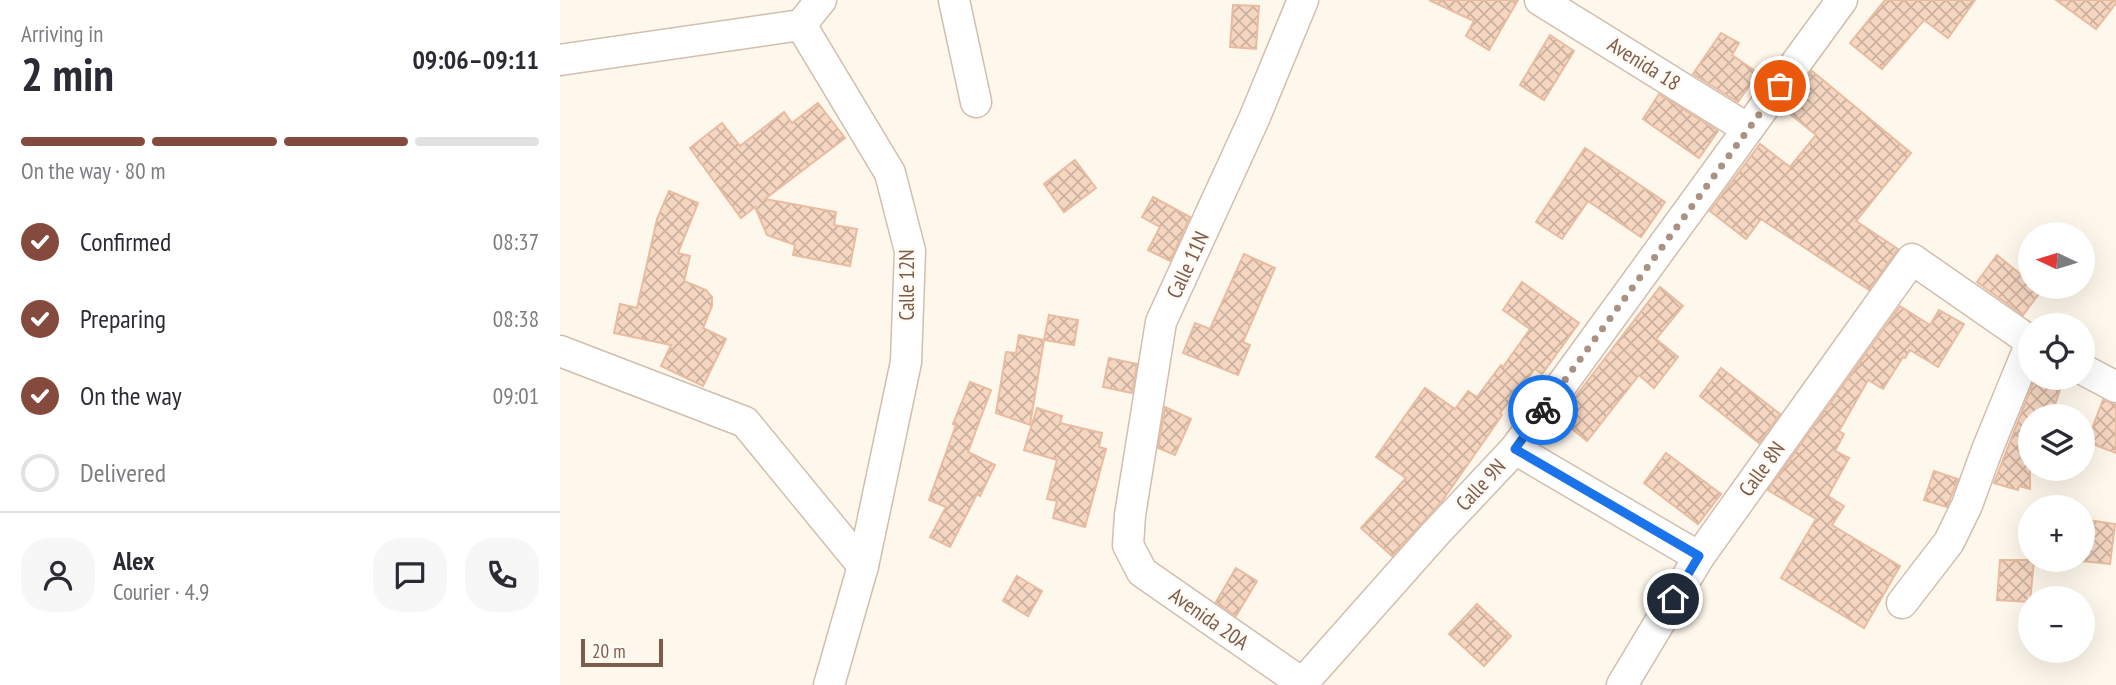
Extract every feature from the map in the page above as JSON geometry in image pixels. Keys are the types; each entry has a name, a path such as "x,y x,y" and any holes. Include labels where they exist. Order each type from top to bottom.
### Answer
{"street":[{"path":"560,60 802,25 821,0"},
{"path":"954,0 976,102"},
{"name":"Calle 11N","path":"1128,545 1130,514 1161,323 1254,119 1303,0"},
{"name":"Avenida 18","path":"1540,0 1748,129"},
{"name":"Calle 9N","path":"1301,684 1515,449 1842,0"},
{"name":"Calle 12N","path":"802,25 890,173 910,251 906,362 863,566 829,685"},
{"name":"Calle 8N","path":"1622,685 1699,556 1912,259 2018,334"},
{"path":"560,351 745,422 863,566"},
{"path":"1902,603 1949,542 1968,505 2018,373"},
{"path":"2095,376 2116,387"},
{"path":"1515,449 1699,556"},
{"name":"Avenida 20A","path":"1128,545 1142,572 1301,684"}],"building":[{"path":"1429,0 1518,0 1489,50 1466,36 1474,21"},
{"path":"1885,0 1975,0 1948,38 1924,20 1882,69 1850,43"},
{"path":"2056,0 2116,0 2116,3 2096,29"},
{"path":"1233,5 1259,6 1256,49 1230,47"},
{"path":"1721,33 1739,43 1732,55 1758,73 1738,102 1693,74"},
{"path":"1550,35 1574,51 1544,100 1520,85"},
{"path":"1812,71 1911,153 1856,221 1898,249 1869,290 1761,219 1746,239 1710,211 1760,144 1790,167 1816,135 1784,109"},
{"path":"1659,94 1718,131 1699,158 1643,119"},
{"path":"818,103 845,138 765,199 836,212 834,225 857,229 850,266 793,255 795,245 767,235 755,207 741,218 690,148 722,123 740,146 784,112 792,123"},
{"path":"1585,148 1665,202 1641,237 1588,201 1562,239 1536,222"},
{"path":"1075,160 1096,188 1064,212 1044,184"},
{"path":"669,191 698,203 678,253 690,256 684,281 706,290 712,297 712,306 703,328 726,339 703,386 661,366 671,345 614,333 620,304 637,308 657,219"},
{"path":"1153,197 1190,217 1170,261 1148,250 1160,227 1142,217"},
{"path":"1244,254 1275,268 1243,342 1250,345 1238,375 1183,353 1195,323 1210,329"},
{"path":"1997,255 2018,272 2018,299 2035,299 2024,313 2020,313 1977,282"},
{"path":"1522,282 1579,323 1542,374 1535,369 1500,413 1502,415 1442,501 1392,556 1361,528 1406,478 1376,457 1425,388 1455,409 1468,391 1477,397 1501,365 1503,367 1530,329 1503,310"},
{"path":"1660,287 1683,306 1656,339 1678,357 1654,388 1639,375 1587,441 1559,418"},
{"path":"1900,306 1930,325 1939,310 1964,324 1938,367 1910,350 1883,389 1868,380 1839,431 1844,434 1835,451 1849,458 1828,496 1844,506 1832,525 1900,566 1864,628 1781,578 1816,519 1768,490"},
{"path":"1049,315 1078,320 1074,345 1044,340"},
{"path":"1019,335 1044,340 1030,425 996,413 1006,352 1016,353"},
{"path":"1109,358 1137,364 1132,393 1103,387"},
{"path":"1721,368 1780,414 1759,443 1700,396"},
{"path":"970,382 991,390 968,452 995,465 950,547 930,537 946,507 929,500 956,425 953,424"},
{"path":"2030,390 2060,390 2055,404 2025,404"},
{"path":"2103,400 2116,404 2116,453 2095,445 2095,421"},
{"path":"1165,407 1191,419 1175,455 1158,448"},
{"path":"1037,408 1062,416 1060,423 1102,433 1099,447 1106,449 1085,527 1053,518 1057,501 1047,499 1057,460 1024,450"},
{"path":"2018,422 2018,481 2030,481 2030,489 2019,486 2018,490 1994,483"},
{"path":"1666,453 1721,494 1698,524 1644,483"},
{"path":"1934,471 1958,479 1947,507 1924,500"},
{"path":"2095,521 2115,524 2110,564 2095,562"},
{"path":"2000,560 2018,560 2018,572 2033,572 2032,586 2018,586 2018,601 1997,600"},
{"path":"1236,568 1257,581 1236,616 1216,602"},
{"path":"1017,576 1042,591 1028,616 1003,601"},
{"path":"1477,604 1511,636 1484,666 1449,634"}],"way so far":[{"path":"1543,410 1780,86"}],"route":[{"path":"1543,410 1515,449 1699,556 1673,599"}]}
